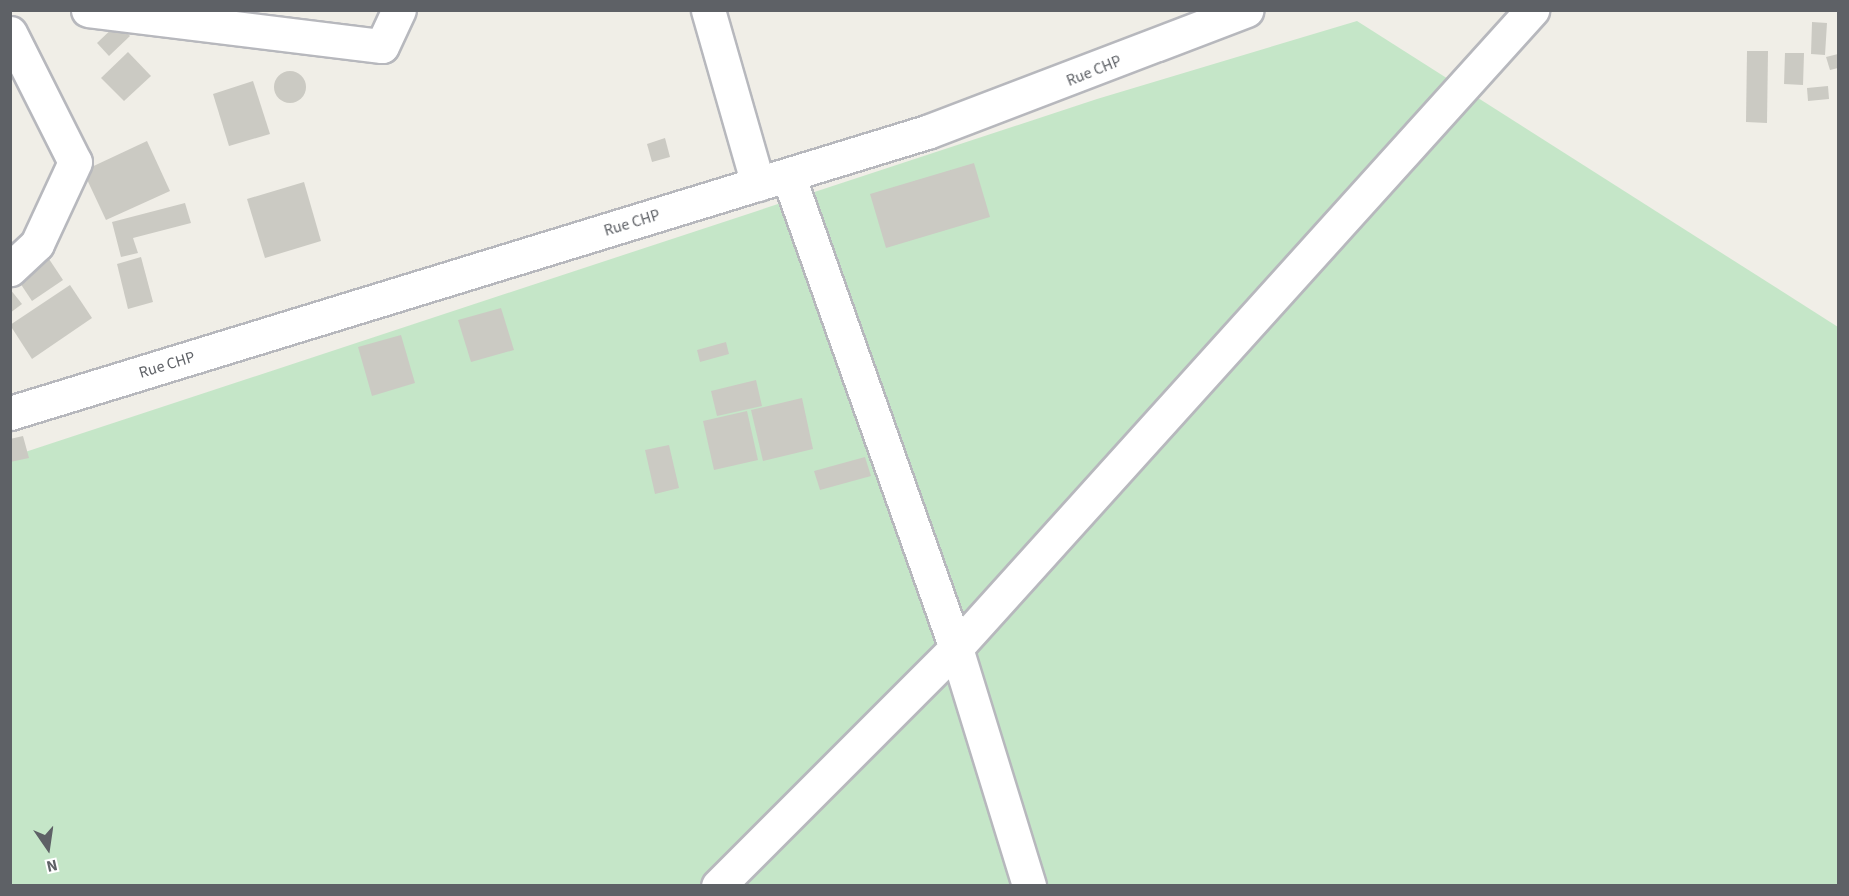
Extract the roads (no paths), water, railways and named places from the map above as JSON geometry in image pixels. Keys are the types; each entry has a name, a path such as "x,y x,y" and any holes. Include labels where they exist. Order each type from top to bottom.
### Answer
{"street":[{"path":"88,10 382,46 399,10"},
{"path":"708,10 956,648 1029,885"},
{"name":"Rue CHP","path":"10,413 773,180 1023,98 1246,10"},
{"path":"718,885 956,648 1532,10"},
{"path":"10,33 75,162 37,244 10,268"}]}
